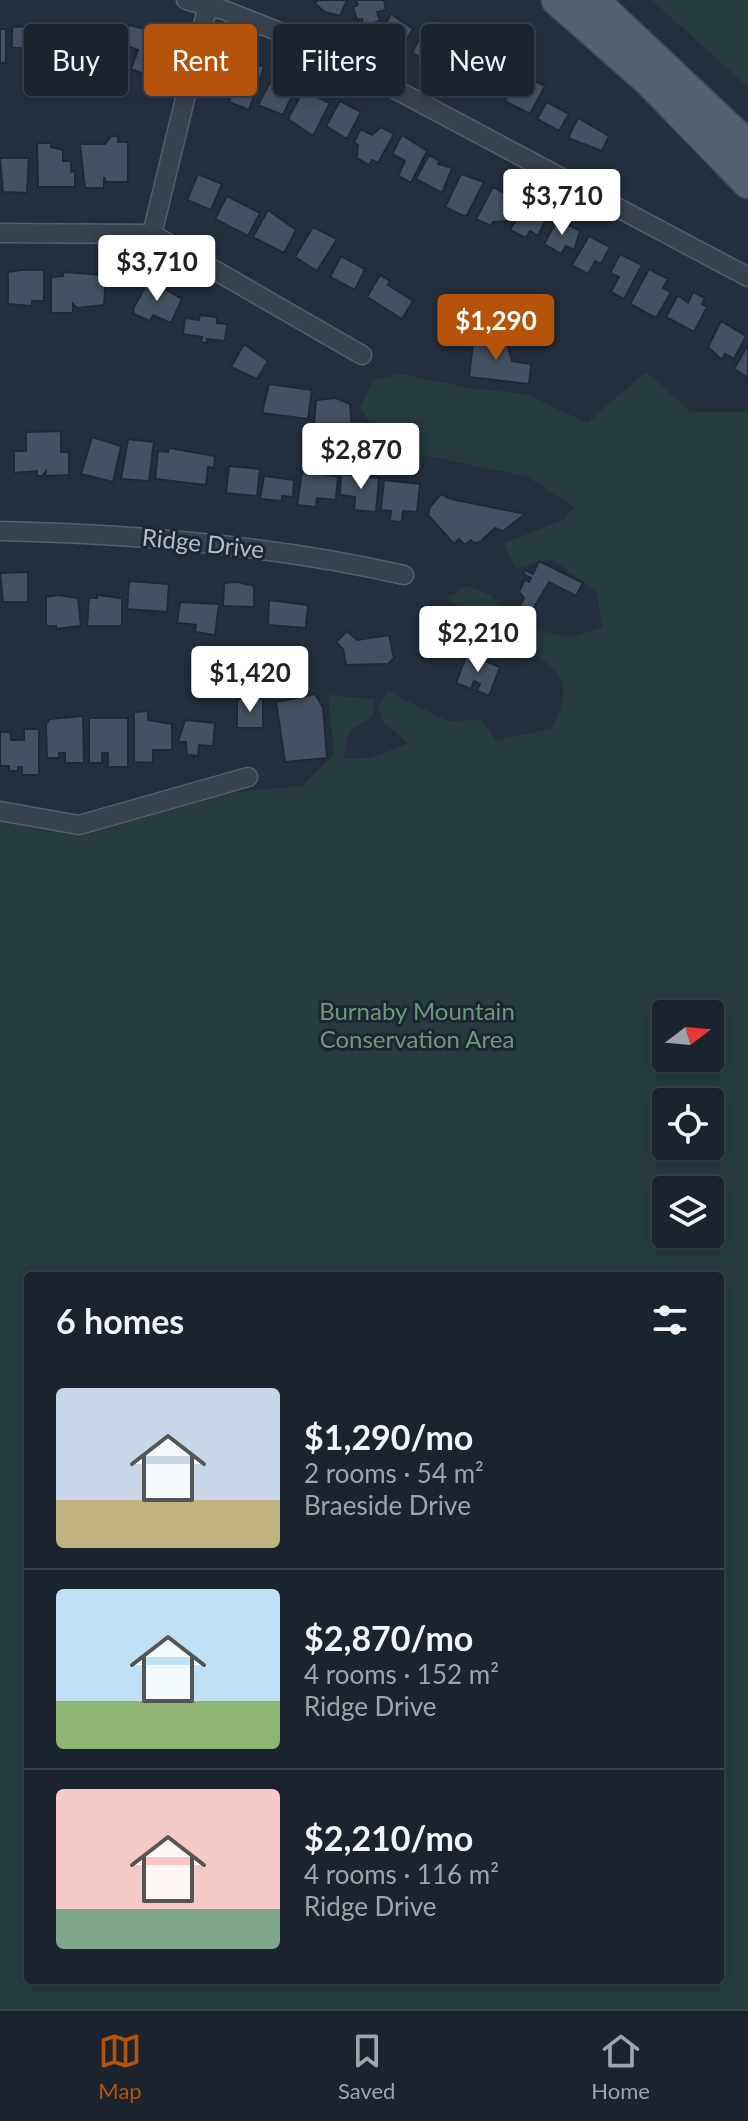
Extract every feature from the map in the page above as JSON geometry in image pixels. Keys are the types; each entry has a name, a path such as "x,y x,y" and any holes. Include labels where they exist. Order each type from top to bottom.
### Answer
{"main road":[{"path":"557,0 649,81 748,183"},
{"path":"593,0 748,146"}],"street":[{"path":"186,0 208,5 310,44 748,277"},
{"path":"152,234 208,5"},
{"path":"0,233 152,234 362,355"},
{"name":"Ridge Drive","path":"0,531 95,533 296,554 404,575"},
{"path":"0,811 79,825 248,777"}],"green space":[{"path":"652,0 748,0 748,87"},
{"name":"Burnaby Mountain Conservation Area","path":"646,372 691,412 748,412 748,2009 0,2009 0,820 47,832 95,829 213,794 302,786 334,754 328,695 374,699 373,716 349,731 343,759 370,758 408,744 382,720 378,707 388,691 447,721 482,720 496,740 551,729 563,696 557,673 538,656 447,598 466,586 491,595 514,626 572,637 602,628 597,593 552,559 515,569 505,543 563,520 574,507 526,476 388,448 360,408 373,380 400,374 470,388 526,394 587,423"}],"building":[{"path":"317,0 347,0 340,16 325,12 315,4"},
{"path":"356,0 384,0 386,10 377,12 380,21 363,24 362,19 357,20 353,7 358,5"},
{"path":"391,14 413,29 405,42 405,24 386,24"},
{"path":"129,25 144,29 144,74 131,69 138,50 128,46"},
{"path":"12,27 24,27 24,48 12,48"},
{"path":"0,29 6,29 6,63 0,63"},
{"path":"421,36 421,58 412,53"},
{"path":"257,64 264,67 257,87"},
{"path":"273,77 273,96 292,96 283,115 258,105"},
{"path":"534,81 545,86 530,114 505,101 508,96 534,96"},
{"path":"232,96 254,96 249,110 229,102"},
{"path":"300,96 314,96 330,103 313,136 288,119"},
{"path":"340,101 361,112 347,139 326,126"},
{"path":"547,102 569,114 559,131 537,119"},
{"path":"578,118 609,136 602,151 568,138"},
{"path":"381,127 394,134 378,163 372,160 369,165 357,158 358,145 354,142 361,129 372,135"},
{"path":"402,135 427,151 411,183 398,176 405,161 392,154"},
{"path":"111,136 118,136 118,142 128,142 128,182 106,182 104,177 104,188 85,188 80,144 105,144"},
{"path":"37,143 51,143 51,147 63,150 63,161 71,161 71,172 75,171 75,187 38,187"},
{"path":"429,155 440,161 438,164 452,168 442,193 416,179"},
{"path":"0,158 29,158 27,193 3,192"},
{"path":"198,174 222,184 211,210 187,200"},
{"path":"461,174 484,182 466,217 445,207"},
{"path":"493,187 518,201 508,221 493,222 491,226 476,219"},
{"path":"227,196 260,213 248,236 215,219"},
{"path":"525,204 548,215 538,236 530,231 526,238 510,230"},
{"path":"268,210 296,230 284,253 253,237"},
{"path":"558,219 580,231 574,250 566,246 561,254 544,244"},
{"path":"313,227 337,239 317,271 295,257"},
{"path":"589,236 610,247 601,264 595,261 588,274 572,265"},
{"path":"620,254 642,265 624,299 611,292 619,277 610,273"},
{"path":"341,256 365,269 355,290 330,277"},
{"path":"649,269 668,279 663,288 671,292 656,318 630,304"},
{"path":"44,270 44,301 32,301 32,306 8,304 8,272"},
{"path":"63,272 106,275 104,305 77,308 73,304 73,313 51,313 51,277 63,276"},
{"path":"380,275 390,281 388,285 413,301 402,319 367,297"},
{"path":"149,280 182,299 171,323 153,315 150,321 134,314 133,309"},
{"path":"693,292 705,298 702,304 707,307 694,332 666,317 678,295 688,303"},
{"path":"200,315 217,317 217,323 227,324 225,341 207,339 207,343 201,342 202,337 183,334 185,318 199,320"},
{"path":"721,321 746,336 734,359 725,354 722,360 708,347"},
{"path":"474,334 499,338 508,346 512,361 531,364 529,384 469,377"},
{"path":"244,344 268,361 257,379 231,367"},
{"path":"748,345 748,378 734,369"},
{"path":"269,384 312,390 308,419 262,413"},
{"path":"336,398 350,404 352,428 314,424 316,400"},
{"path":"61,431 61,452 69,452 69,475 46,476 46,471 42,476 37,476 37,471 14,473 14,451 26,451 26,432"},
{"path":"92,437 121,446 113,482 81,474"},
{"path":"128,439 154,442 149,481 121,479"},
{"path":"169,448 215,456 214,468 208,467 206,485 155,479 158,451 168,452"},
{"path":"229,466 260,469 257,496 226,493"},
{"path":"302,472 338,476 336,500 317,498 316,507 297,505"},
{"path":"341,474 379,478 376,512 354,510 355,497 340,495"},
{"path":"264,476 294,480 293,497 282,496 282,501 260,499"},
{"path":"384,480 420,484 417,512 403,511 402,522 390,521 391,511 381,510"},
{"path":"441,494 451,499 525,514 503,531 495,528 480,542 471,540 465,545 459,539 454,544 428,515 430,507"},
{"path":"539,561 583,583 576,596 549,582 528,618 517,612 524,598 519,592 525,579 529,582 531,578 523,574 525,570 533,574"},
{"path":"28,572 28,602 3,602 0,573"},
{"path":"129,581 169,584 167,612 127,609"},
{"path":"224,583 254,586 254,607 223,606"},
{"path":"97,595 122,598 122,626 87,626 89,598 97,598"},
{"path":"46,597 78,598 81,626 56,629 56,626 46,626"},
{"path":"269,600 308,605 306,628 268,625"},
{"path":"180,602 219,604 215,635 195,632 196,625 177,623"},
{"path":"347,631 357,640 389,635 394,658 388,664 346,665 343,649 336,642"},
{"path":"467,654 500,667 489,696 477,691 480,684 474,681 471,689 456,683"},
{"path":"315,694 323,707 327,758 285,762 276,702"},
{"path":"237,699 263,699 263,728 237,728"},
{"path":"148,711 148,720 172,724 172,750 153,750 153,763 134,762 134,712"},
{"path":"83,716 84,763 65,763 65,753 59,753 59,758 47,758 46,724 50,719"},
{"path":"89,718 128,718 128,767 108,767 108,753 102,753 102,763 89,763"},
{"path":"185,720 215,723 213,746 199,745 198,756 187,755 186,742 178,742"},
{"path":"24,729 39,729 39,775 22,775 22,767 18,767 18,771 9,771 9,766 0,766 0,732 10,732 11,740 24,740"}]}
